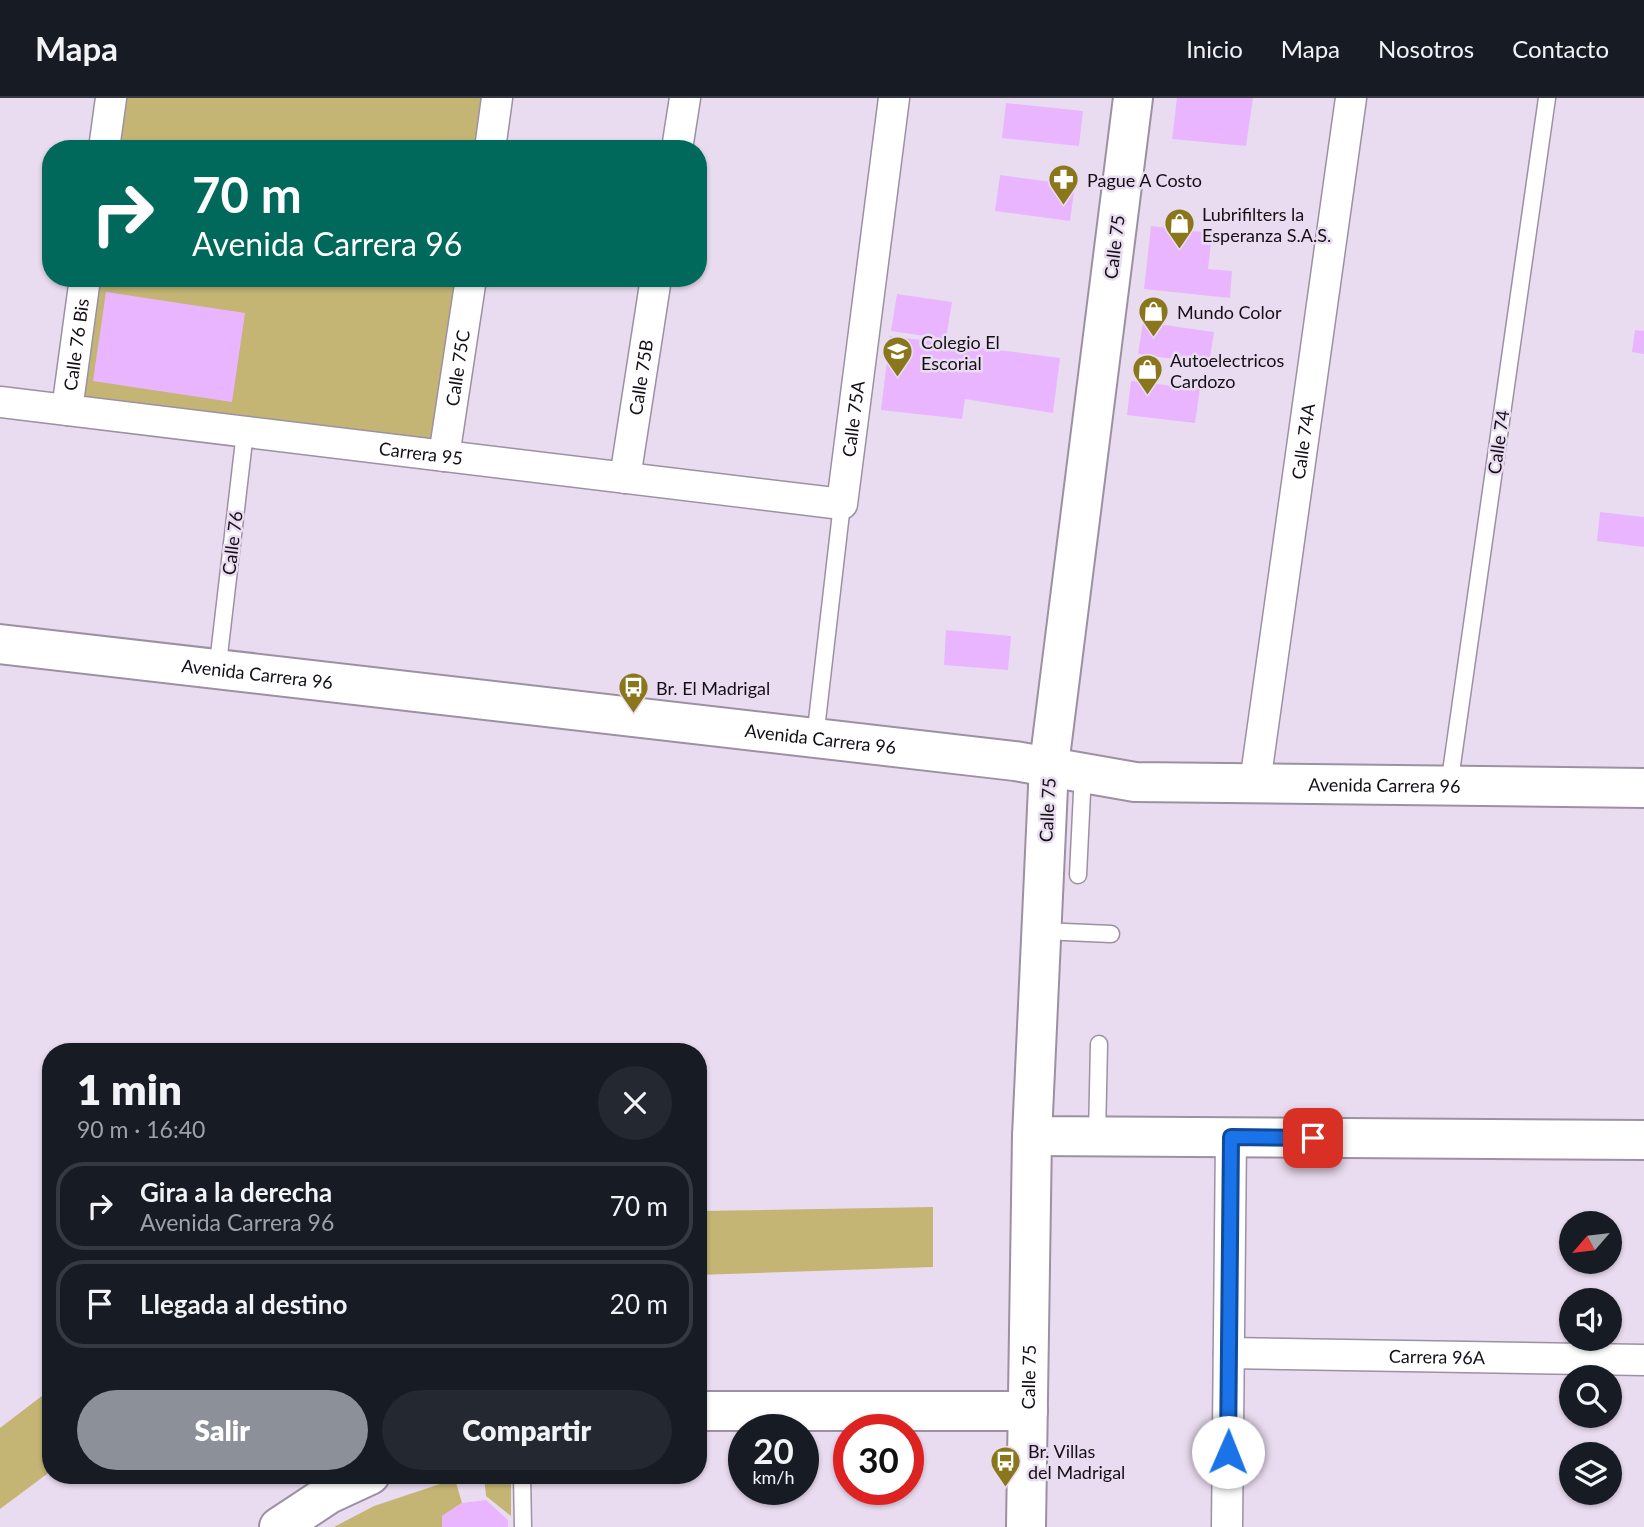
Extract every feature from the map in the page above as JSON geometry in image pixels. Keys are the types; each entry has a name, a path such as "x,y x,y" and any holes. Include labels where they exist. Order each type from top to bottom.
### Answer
{"main road":[{"name":"Calle 75","path":"1026,1527 1032,1136 1041,931 1066,769 1133,98"},
{"name":"Avenida Carrera 96","path":"0,644 815,738 1066,769 1135,782 1644,788"},
{"path":"1032,1136 1644,1140"},
{"path":"707,1411 1028,1411"},
{"path":"287,1524 329,1494 351,1484"}],"street":[{"path":"105,140 111,98"},
{"path":"491,140 497,98"},
{"path":"678,140 685,98"},
{"name":"Calle 75A","path":"842,504 894,98"},
{"name":"Calle 74A","path":"1255,783 1351,98"},
{"name":"Calle 76 Bis","path":"67,410 84,287"},
{"name":"Calle 75C","path":"444,456 470,287"},
{"name":"Calle 75B","path":"625,478 655,287"},
{"name":"Carrera 95","path":"0,402 842,504"},
{"path":"1227,1527 1231,1137"},
{"name":"Carrera 96A","path":"1229,1353 1644,1360"}],"lane":[{"name":"Calle 74","path":"1449,786 1547,98"},
{"name":"Calle 76","path":"219,655 245,432"},
{"name":"Calle 75A","path":"815,738 842,504"},
{"path":"1066,769 1078,875"},
{"path":"1041,931 1111,934"},
{"path":"1097,1136 1099,1044"},
{"path":"523,1484 523,1527"}],"shaded area":[{"path":"111,98 497,98 491,140 105,140"},
{"path":"84,287 470,287 444,456 67,410"},
{"path":"933,1207 933,1267 707,1275 707,1211"},
{"path":"42,1396 42,1478 0,1509 0,1428"},
{"path":"440,1484 456,1484 462,1503 442,1516 442,1527 334,1527 374,1506"},
{"path":"485,1484 511,1484 511,1516 486,1496"}],"building":[{"path":"1177,98 1253,98 1246,146 1172,139"},
{"path":"1006,103 1083,111 1079,146 1002,138"},
{"path":"1000,175 1075,185 1070,221 995,211"},
{"name":"Lubrifilters la Esperanza S.A.S.","path":"1151,226 1212,233 1208,269 1232,271 1230,298 1144,289"},
{"path":"106,292 245,313 232,402 93,381"},
{"path":"897,294 952,302 946,339 891,331"},
{"path":"1143,322 1214,332 1209,364 1138,354"},
{"path":"1635,330 1644,331 1644,354 1632,352"},
{"name":"Colegio El Escorial","path":"890,336 1060,358 1053,413 965,399 962,419 881,410"},
{"path":"1131,381 1200,389 1195,423 1127,415"},
{"path":"1600,512 1644,517 1644,547 1597,541"},
{"path":"946,630 1011,636 1008,670 944,665"},
{"path":"486,1500 508,1520 508,1527 442,1527 442,1516 462,1503"}],"place":[{"name":"Pague A Costo","path":"1064,207"},
{"name":"Lubrifilters la Esperanza S.A.S.","path":"1179,251"},
{"name":"Mundo Color","path":"1154,339"},
{"name":"Colegio El Escorial","path":"898,379"},
{"name":"Autoelectricos Cardozo","path":"1147,397"},
{"name":"Br. El Madrigal","path":"633,715"},
{"name":"Br. Villas del Madrigal","path":"1005,1488"}],"route":[{"path":"1228,1452 1231,1137 1313,1138"}]}
